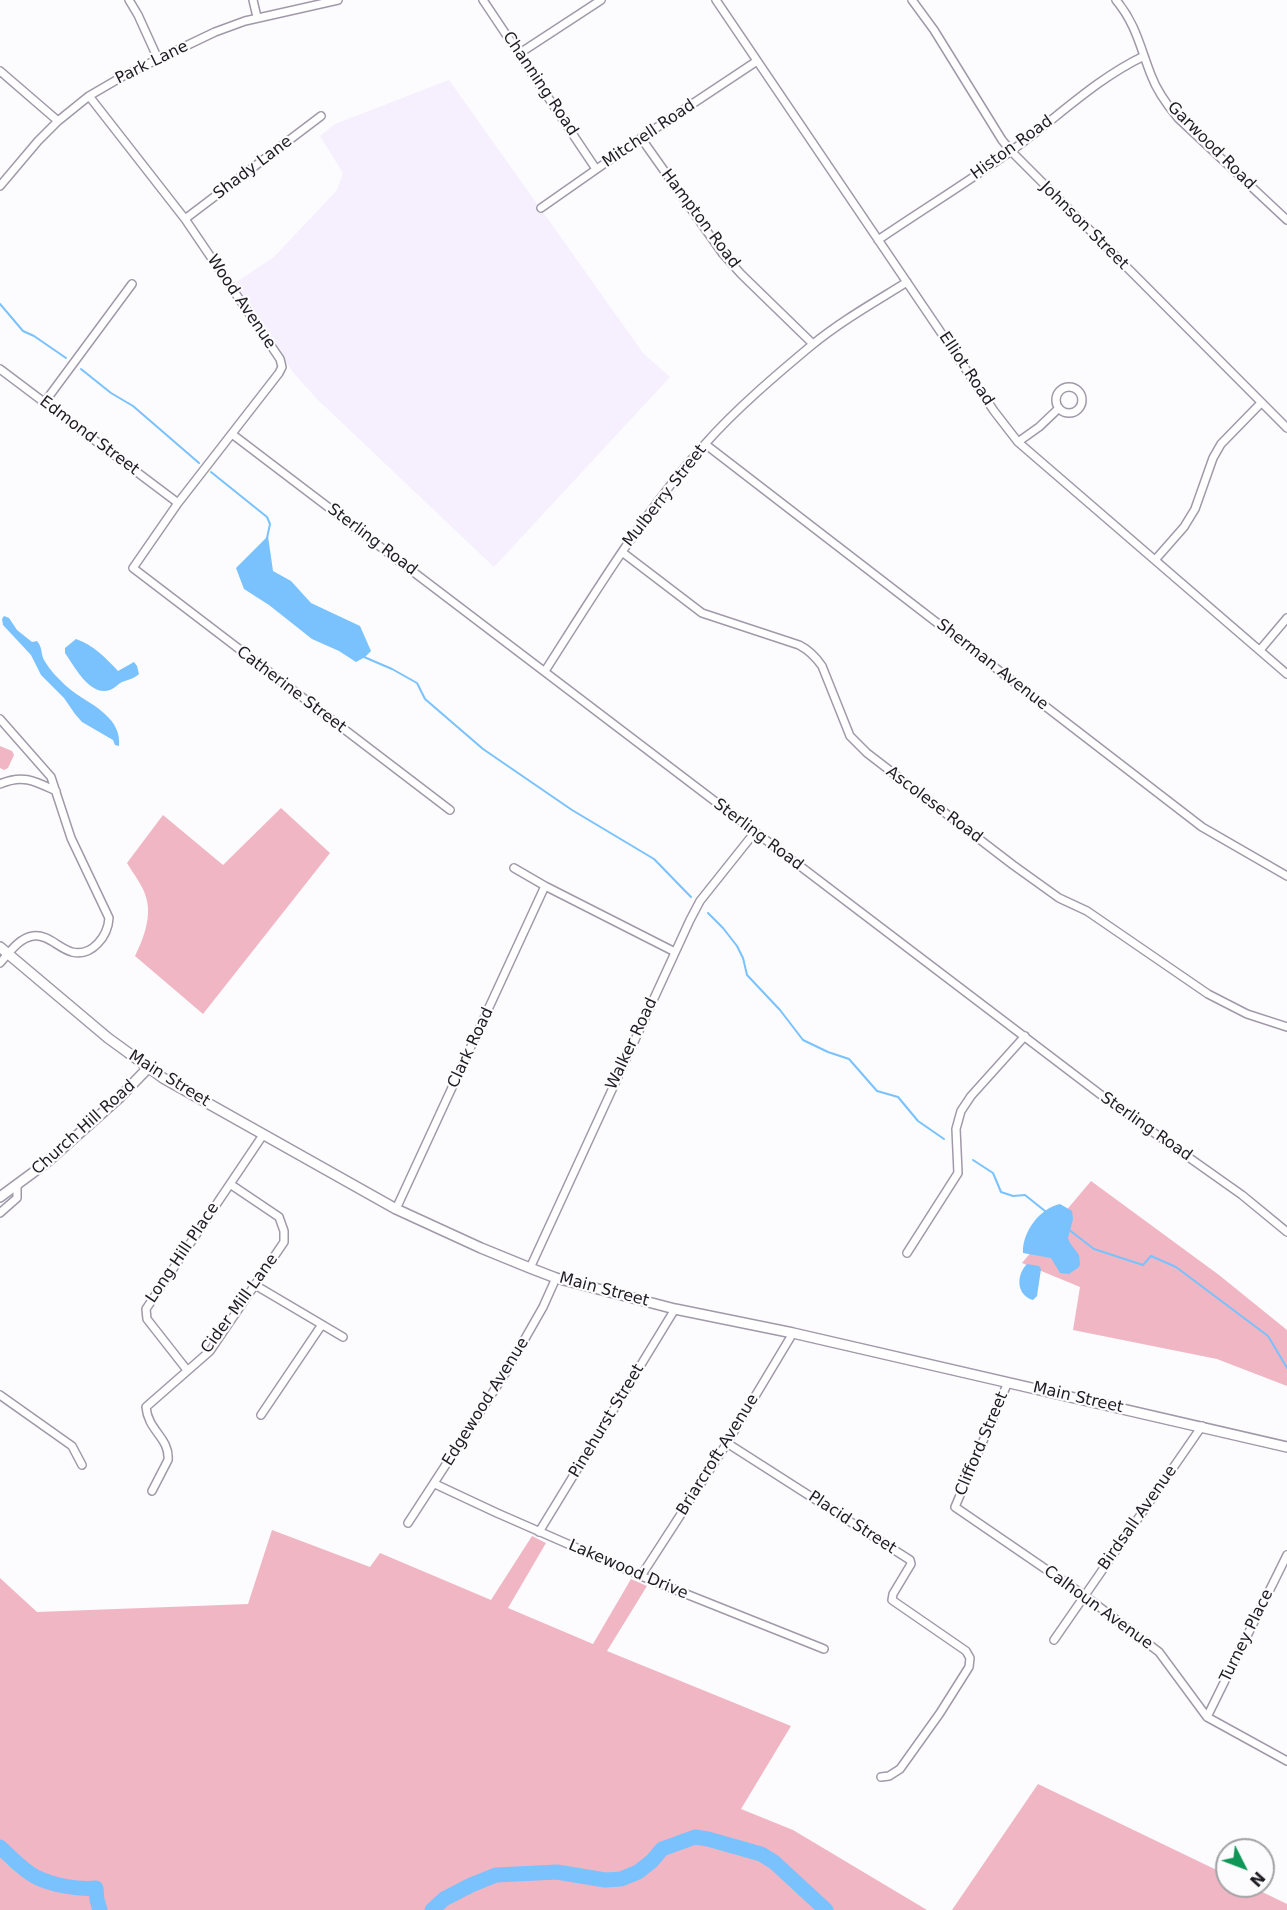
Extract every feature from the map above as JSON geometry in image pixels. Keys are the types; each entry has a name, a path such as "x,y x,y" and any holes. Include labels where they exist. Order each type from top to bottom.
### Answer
{"main road":[{"name":"Main Street","path":"0,947 108,1038 148,1068 262,1135 396,1209 530,1268 556,1278 675,1309 793,1333 1287,1447"},
{"name":"Church Hill Road","path":"0,1197 17,1186 100,1115 148,1068"}],"street":[{"path":"129,0 158,59"},
{"path":"253,0 257,17"},
{"name":"Park Lane","path":"0,186 58,121 89,96 125,75 215,32 257,17 338,0"},
{"name":"Channing Road","path":"483,0 596,169"},
{"path":"520,53 601,0"},
{"name":"Elliot Road","path":"717,0 994,411 1018,442 1287,674"},
{"name":"Johnson Street","path":"912,0 934,30 1011,151 1287,428"},
{"name":"Garwood Road","path":"1116,0 1133,24 1160,94 1178,118 1287,220"},
{"name":"Histon Road","path":"878,240 1011,151 1104,78 1144,56"},
{"name":"Mitchell Road","path":"541,208 757,61"},
{"path":"0,71 58,121"},
{"name":"Wood Avenue","path":"89,96 185,219 280,360 282,367 178,503 133,568"},
{"name":"Shady Lane","path":"185,219 321,116"},
{"name":"Hampton Road","path":"641,138 723,254 813,344"},
{"path":"813,344 907,282"},
{"path":"44,403 132,284"},
{"name":"Mulberry Street","path":"545,671 652,509 705,444 752,398 813,344"},
{"name":"Edmond Street","path":"0,369 178,503"},
{"path":"1155,560 1196,509 1213,458 1221,444 1261,403"},
{"path":"1018,442 1039,427 1059,408"},
{"name":"Sterling Road","path":"232,434 1109,1101 1242,1195 1287,1232"},
{"name":"Sherman Avenue","path":"705,444 1202,827 1287,876"},
{"name":"Ascolese Road","path":"622,552 702,613 808,649 822,666 850,736 867,753 1059,898 1087,911 1208,994 1247,1014 1287,1027"},
{"name":"Catherine Street","path":"133,568 450,810"},
{"path":"1260,650 1287,618"},
{"path":"0,719 51,777 71,838 107,912 109,926 103,939 97,945 81,952 73,952 43,937 35,936 20,942 0,963"},
{"path":"0,784 11,779 30,779 56,791"},
{"name":"Walker Road","path":"530,1268 700,901 755,832"},
{"path":"514,868 675,952"},
{"name":"Clark Road","path":"396,1209 546,886"},
{"path":"907,1254 958,1173 956,1129 961,1111 971,1096 1024,1036"},
{"name":"Long Hill Place","path":"187,1370 147,1319 146,1309 262,1135"},
{"name":"Cider Mill Lane","path":"152,1491 168,1460 168,1455 167,1447 147,1419 146,1407 210,1351 284,1242 284,1231 279,1217 230,1184"},
{"name":"Church Hill Road","path":"0,1213 17,1197 17,1186"},
{"name":"Edgewood Avenue","path":"408,1523 528,1336 556,1278"},
{"path":"255,1285 343,1337"},
{"name":"Pinehurst Street","path":"539,1532 675,1309"},
{"path":"261,1415 321,1326"},
{"name":"Briarcroft Avenue","path":"641,1576 727,1443 793,1333"},
{"name":"Clifford Street","path":"955,1507 1008,1382"},
{"path":"0,1395 72,1446 82,1465"},
{"name":"Birdsall Avenue","path":"1054,1640 1202,1426"},
{"name":"Placid Street","path":"727,1443 910,1560 911,1564 892,1594 892,1600 966,1651 970,1658 969,1666 940,1713 900,1768 890,1776 881,1777"},
{"name":"Lakewood Drive","path":"435,1484 641,1576 824,1649"},
{"name":"Calhoun Avenue","path":"955,1507 1085,1596 1159,1652 1207,1717 1287,1761"},
{"name":"Turney Place","path":"1207,1717 1287,1555"}],"shaded area":[{"path":"449,80 643,353 670,377 494,567 316,398 292,371 235,283 274,257 337,190 343,173 320,136 335,124"},
{"path":"0,746 12,751 14,755 8,768 4,770 0,768"},
{"path":"281,808 330,853 203,1014 135,956 146,929 148,908 144,891 127,863 163,815 223,865"},
{"path":"1091,1181 1219,1275 1287,1330 1287,1386 1217,1359 1073,1330 1080,1287 1022,1263"},
{"path":"272,1530 370,1567 380,1553 491,1600 532,1536 546,1543 508,1608 593,1644 631,1579 647,1586 607,1651 791,1726 741,1809 793,1830 927,1910 0,1910 0,1578 37,1612 248,1604"},
{"path":"1038,1784 1215,1869 1215,1898 1275,1898 1287,1904 1287,1910 952,1910"}],"water":[{"path":"268,536 273,571 291,581 311,603 360,626 371,651 365,657 356,662 339,651 312,639 269,605 244,589 236,568"},
{"path":"4,616 9,618 17,630 32,642 37,641 44,660 61,681 105,714 116,728 119,746 82,722 64,698 41,675 31,655 3,625"},
{"path":"76,639 98,652 118,671 134,662 139,674 110,690 96,689 78,673 65,653 65,648"},
{"path":"1060,1204 1072,1211 1073,1219 1068,1238 1079,1255 1079,1267 1069,1274 1060,1273 1051,1258 1023,1253 1023,1245 1034,1222 1046,1210"},
{"path":"1027,1264 1039,1266 1041,1269 1037,1296 1033,1300 1023,1294 1020,1284 1023,1268"}],"waterway":[{"path":"0,304 23,331 66,358"},
{"path":"81,369 111,393 133,406 199,463"},
{"path":"211,472 267,517 270,524 267,538"},
{"path":"364,657 417,683 425,699 483,749 572,810 654,859 691,897"},
{"path":"708,913 737,946 747,975 780,1010 803,1040 849,1059 877,1091 898,1097 918,1121 944,1139"},
{"path":"973,1160 993,1173 1001,1192 1013,1196 1025,1195 1045,1211"},
{"path":"1068,1229 1094,1249 1143,1265 1151,1256 1176,1267 1268,1336 1287,1368"},
{"path":"432,1910 444,1899 496,1875 557,1872 605,1880 621,1879 638,1872 662,1849 695,1837 761,1854 774,1862 826,1910"},
{"path":"0,1847 26,1871 42,1880 73,1888 96,1888 100,1910"},
{"path":"437,1906 439,1910"}]}
